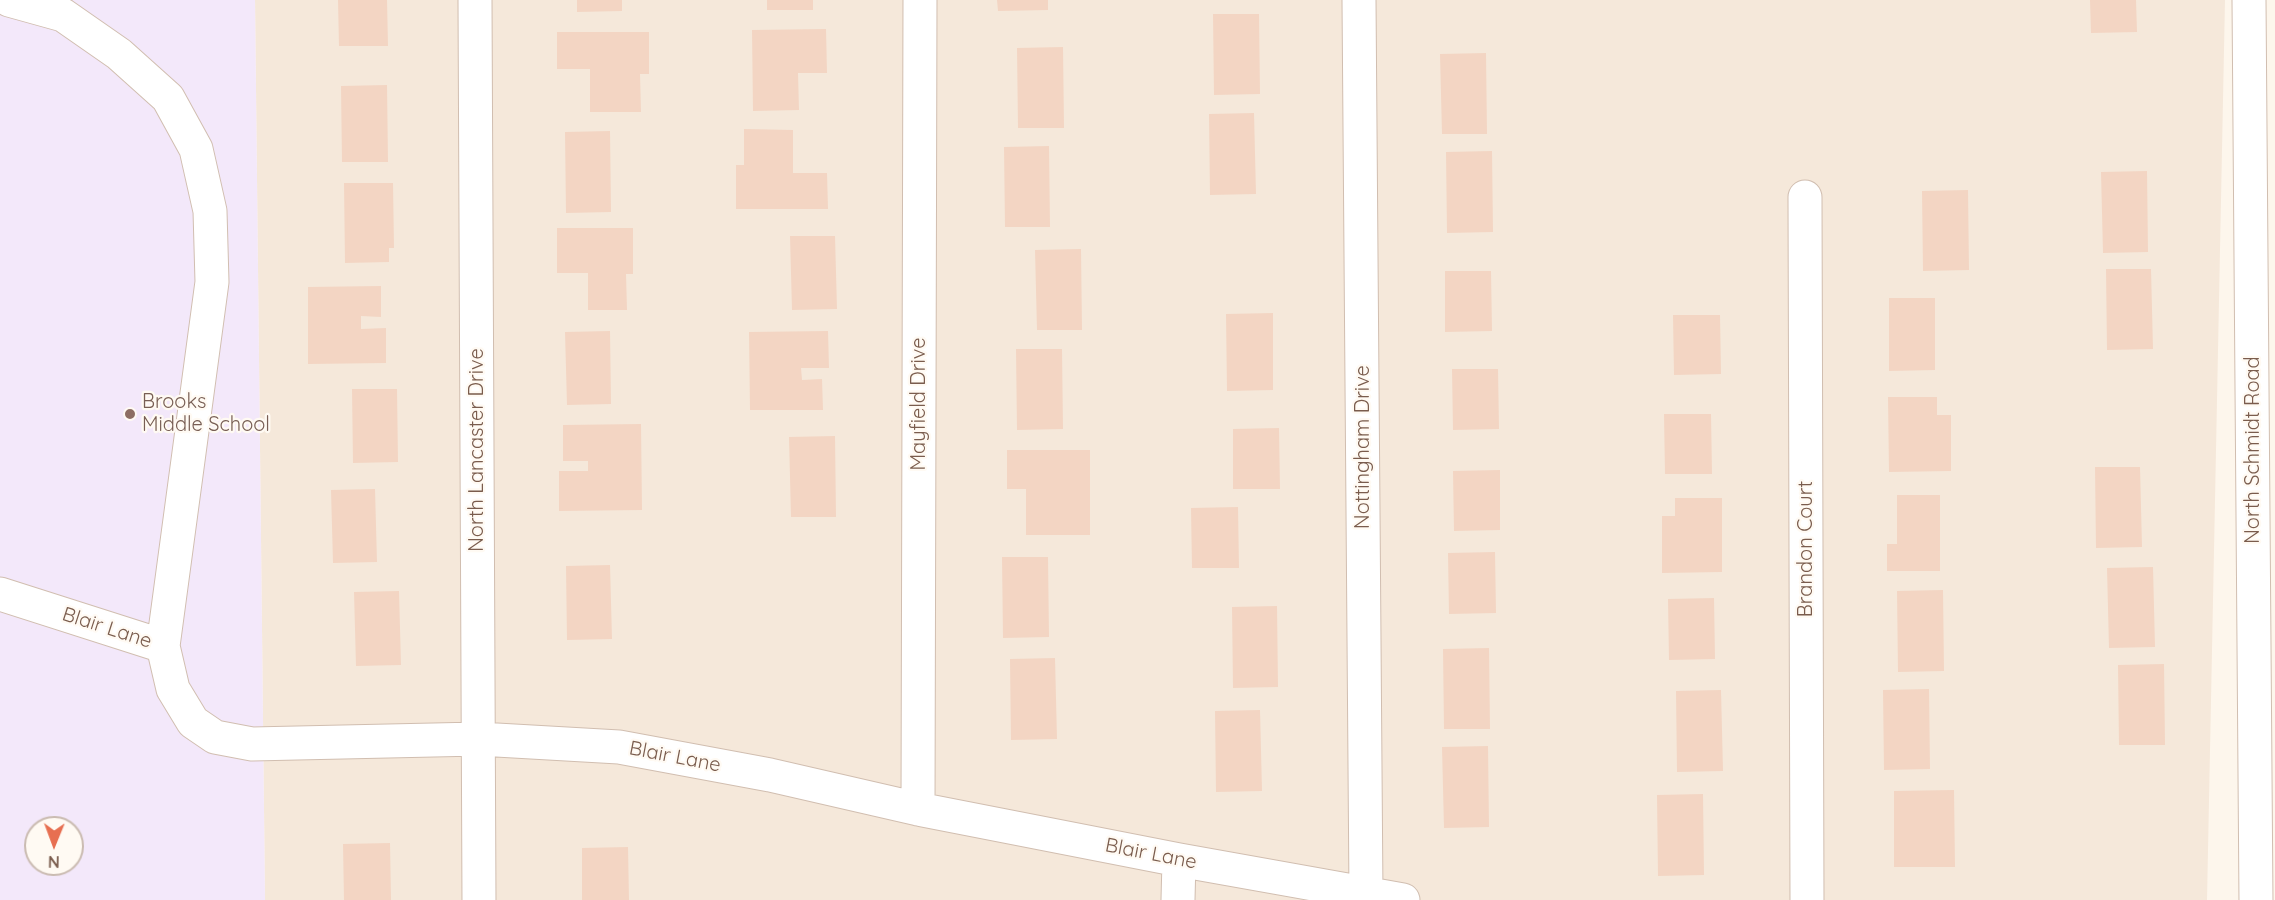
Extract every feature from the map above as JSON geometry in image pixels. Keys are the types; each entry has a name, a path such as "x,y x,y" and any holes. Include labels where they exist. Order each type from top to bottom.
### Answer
{"street":[{"path":"9,0 63,15 119,54 168,98 195,149 210,211 212,282 163,646"},
{"name":"North Lancaster Drive","path":"475,0 480,900"},
{"name":"Mayfield Drive","path":"918,809 920,0"},
{"name":"Nottingham Drive","path":"1359,0 1366,894"},
{"name":"North Schmidt Road","path":"2249,0 2256,900"},
{"name":"Brandon Court","path":"1804,197 1807,900"},
{"name":"Blair Lane","path":"0,594 163,646 173,688 194,722 215,737 252,744 479,739 620,747 770,775 918,809 1179,860 1403,900"},
{"path":"1178,900 1179,860"}],"shaded area":[{"name":"Brooks Middle School","path":"0,0 255,0 265,900 0,900"},
{"path":"255,0 2225,0 2207,900 265,900"}],"building":[{"path":"338,0 387,0 388,46 339,46"},
{"path":"577,0 622,0 622,11 577,12"},
{"path":"767,0 813,0 813,10 767,10"},
{"path":"997,0 1048,0 1048,10 998,11"},
{"path":"2090,0 2136,0 2137,32 2091,33"},
{"path":"1213,14 1259,14 1260,94 1214,95"},
{"path":"826,29 827,73 798,73 799,110 753,111 752,30"},
{"path":"557,32 649,32 649,74 640,74 641,112 590,112 590,69 557,69"},
{"path":"1063,47 1064,128 1018,128 1017,48"},
{"path":"1486,53 1487,134 1442,134 1440,54"},
{"path":"387,85 388,162 342,162 341,86"},
{"path":"1254,113 1256,194 1210,195 1209,114"},
{"path":"744,129 793,130 793,173 827,173 828,209 736,209 736,165 744,165"},
{"path":"610,131 611,212 566,213 565,132"},
{"path":"1049,146 1050,227 1005,227 1004,147"},
{"path":"1492,151 1493,232 1447,233 1446,152"},
{"path":"2147,171 2148,252 2103,253 2101,172"},
{"path":"344,183 393,183 394,248 389,248 389,262 345,263"},
{"path":"1968,190 1969,270 1923,271 1922,191"},
{"path":"557,228 633,228 633,274 626,274 627,310 588,310 588,273 557,273"},
{"path":"790,236 835,236 837,309 792,310"},
{"path":"1081,249 1082,330 1037,330 1035,250"},
{"path":"2106,269 2151,269 2153,349 2107,350"},
{"path":"1445,271 1491,271 1492,331 1445,332"},
{"path":"381,286 381,317 361,316 361,329 386,328 386,363 308,364 308,287"},
{"path":"1889,298 1935,298 1935,370 1889,371"},
{"path":"1273,313 1273,390 1227,391 1226,314"},
{"path":"1673,315 1720,315 1721,374 1674,375"},
{"path":"610,331 611,404 567,405 565,332"},
{"path":"828,331 829,368 801,368 802,380 822,379 823,410 750,410 749,332"},
{"path":"1016,349 1062,349 1063,429 1017,430"},
{"path":"1452,369 1498,369 1499,429 1453,430"},
{"path":"352,389 397,389 398,462 353,463"},
{"path":"1888,397 1937,397 1937,415 1951,415 1951,471 1889,472"},
{"path":"1664,414 1711,414 1712,474 1665,474"},
{"path":"641,424 642,510 559,511 559,471 588,471 588,461 563,461 563,425"},
{"path":"1279,428 1280,489 1233,489 1233,429"},
{"path":"835,436 836,517 791,517 789,437"},
{"path":"1007,450 1090,450 1090,535 1026,535 1026,489 1007,489"},
{"path":"2095,467 2140,467 2142,547 2096,548"},
{"path":"1500,470 1500,530 1454,531 1453,471"},
{"path":"375,489 377,562 333,563 331,490"},
{"path":"1897,495 1940,495 1940,571 1887,571 1887,544 1897,544"},
{"path":"1675,498 1722,498 1722,572 1662,573 1662,516 1675,516"},
{"path":"1238,507 1239,568 1192,568 1191,508"},
{"path":"1495,552 1496,613 1449,614 1448,553"},
{"path":"1002,557 1048,557 1049,637 1003,638"},
{"path":"610,565 612,639 567,640 566,566"},
{"path":"2153,567 2155,647 2109,648 2107,568"},
{"path":"1943,590 1944,671 1898,672 1897,591"},
{"path":"399,591 401,665 356,666 354,592"},
{"path":"1714,598 1715,659 1669,660 1668,599"},
{"path":"1277,606 1278,687 1233,688 1232,607"},
{"path":"1489,648 1490,729 1444,729 1443,649"},
{"path":"1055,658 1057,739 1011,740 1010,659"},
{"path":"2164,664 2165,745 2119,745 2118,665"},
{"path":"1929,689 1930,769 1884,770 1883,690"},
{"path":"1721,690 1723,771 1677,772 1676,691"},
{"path":"1260,710 1262,791 1216,792 1215,711"},
{"path":"1488,746 1489,827 1444,828 1442,747"},
{"path":"1954,790 1955,867 1894,867 1894,791"},
{"path":"1703,794 1704,875 1658,876 1657,795"},
{"path":"390,843 391,900 344,900 343,844"},
{"path":"628,847 629,900 582,900 582,848"}],"place":[{"name":"Brooks Middle School","path":"130,414"}]}
